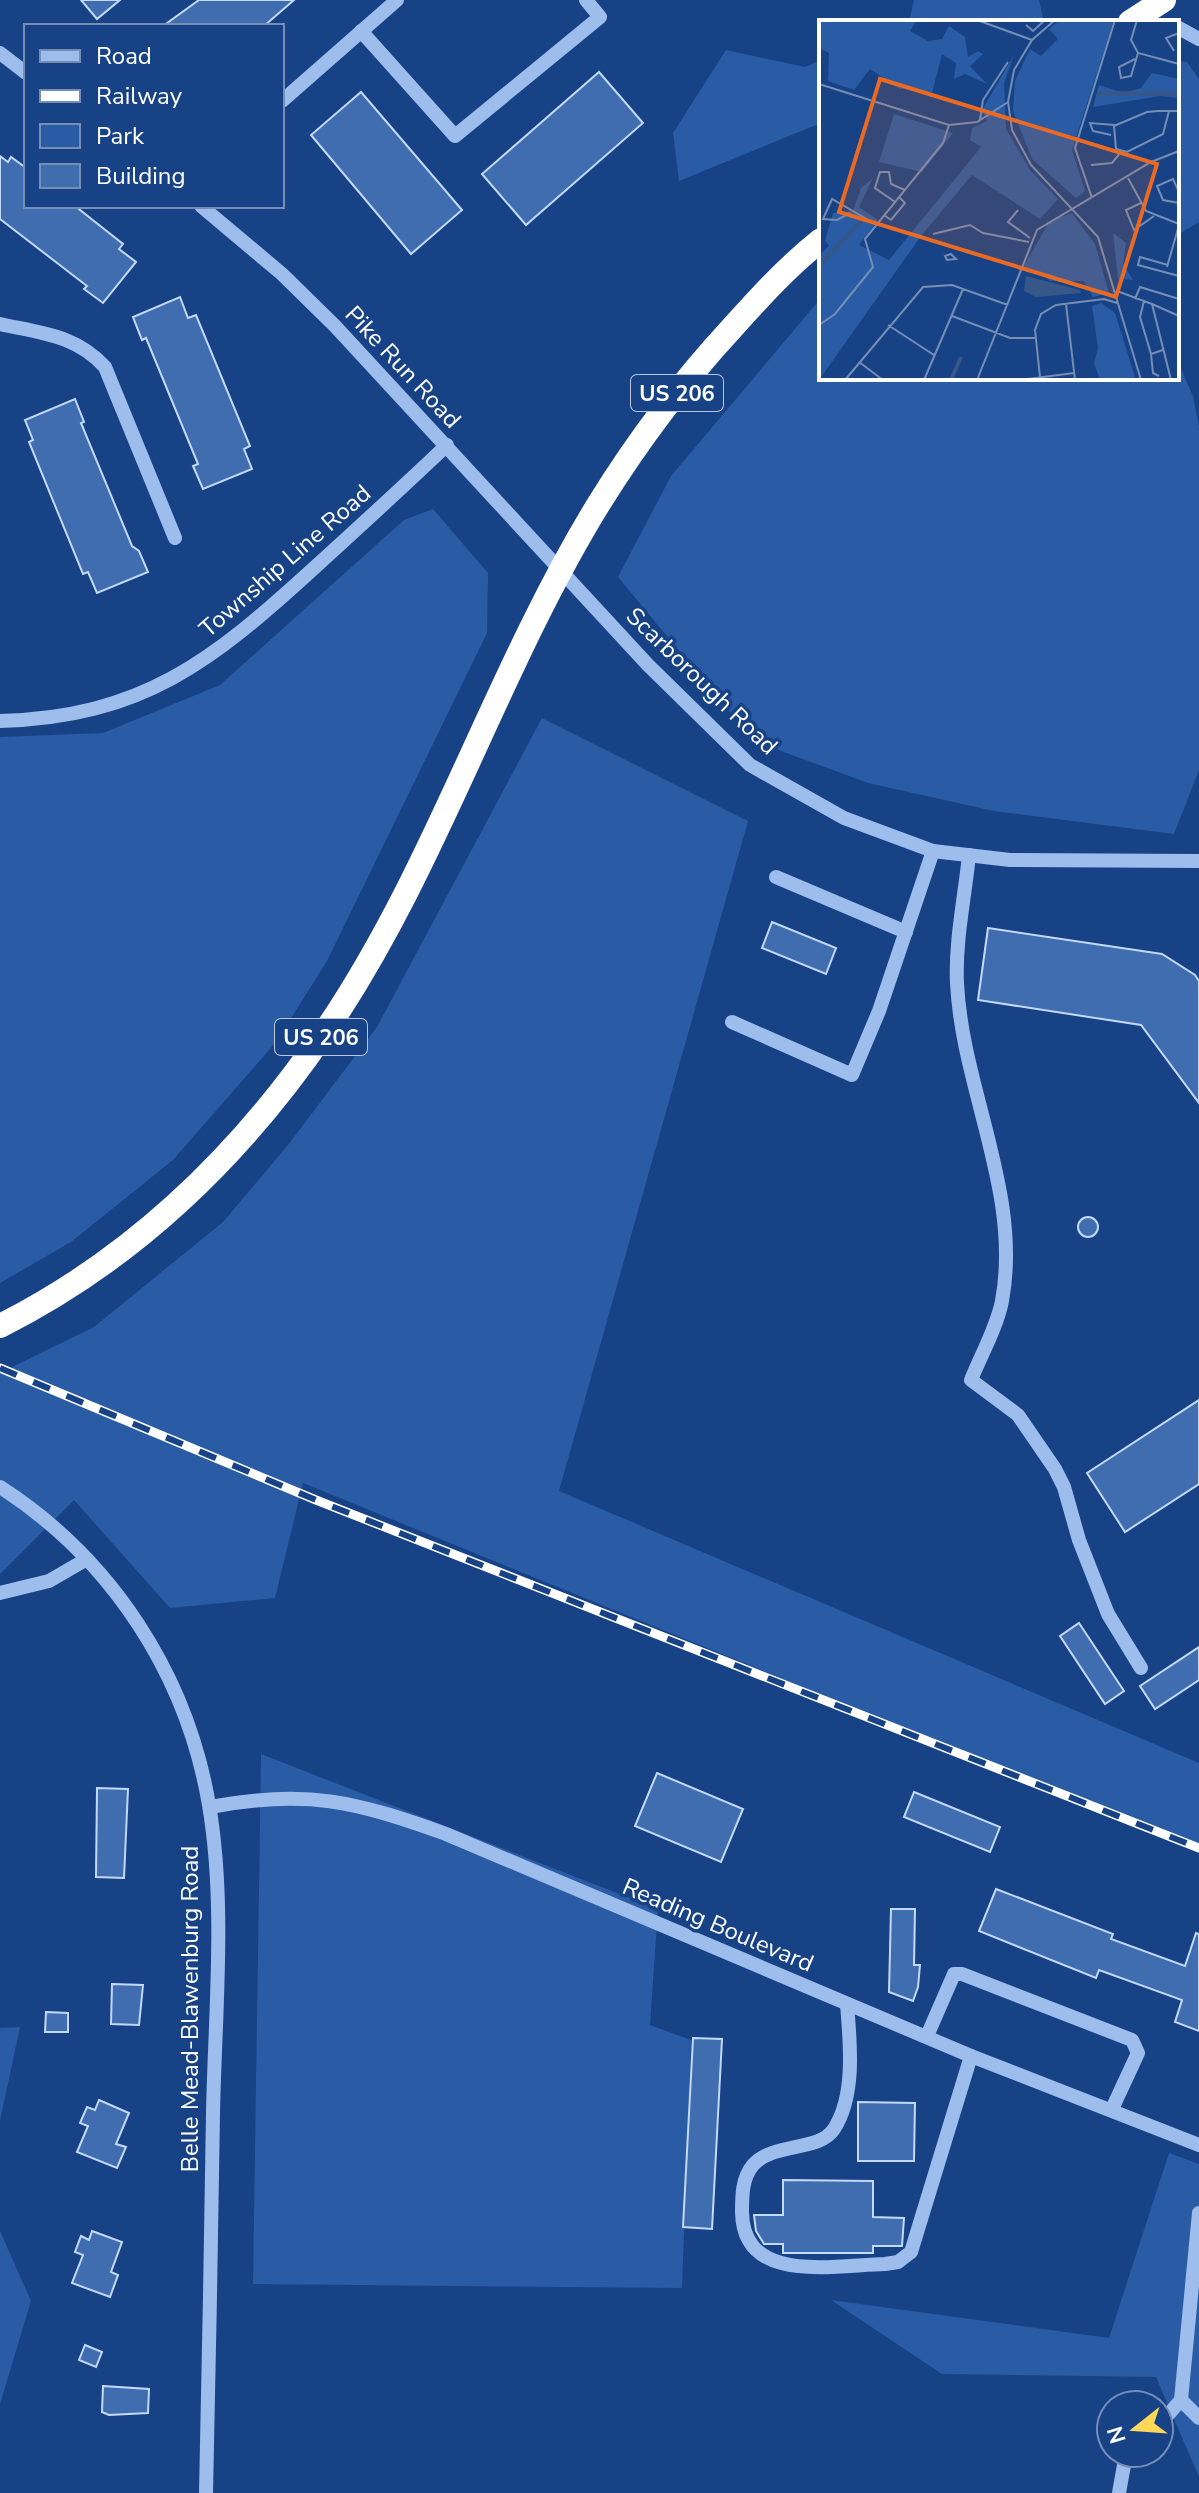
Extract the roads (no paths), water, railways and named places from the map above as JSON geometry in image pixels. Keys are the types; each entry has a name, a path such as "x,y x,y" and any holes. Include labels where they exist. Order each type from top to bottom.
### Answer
{"highway":[{"path":"1133,20 1156,3"},
{"name":"US 206","path":"0,1326 86,1278 138,1239 224,1160 327,1029 397,909 563,569 597,506 667,405 757,300 819,242"}],"street":[{"path":"284,99 397,0"},
{"path":"361,31 455,136 600,17 586,0"},
{"path":"1179,28 1199,39"},
{"path":"0,54 24,72"},
{"name":"Pike Run Road","path":"203,208 282,274 563,569"},
{"path":"0,324 70,340 89,349 105,367 175,538"},
{"name":"Township Line Road","path":"0,721 80,713 140,694 187,672 246,630 447,445"},
{"name":"Scarborough Road","path":"563,569 648,665 750,765 844,818 933,851 1010,860 1199,861"},
{"path":"732,1022 852,1075 933,851"},
{"path":"969,855 957,981 961,1016 1003,1209 1007,1257 1001,1303 971,1380 1018,1415 1055,1469 1108,1614 1141,1668"},
{"path":"776,877 906,932"},
{"name":"Belle Mead-Blawenburg Road","path":"0,1487 49,1524 87,1559 118,1594 158,1656 197,1752 210,1807 217,1930 206,2493"},
{"path":"0,1593 49,1581 87,1559"},
{"name":"Reading Boulevard","path":"210,1807 288,1796 332,1799 370,1807 446,1834 971,2056 1199,2145"},
{"path":"927,2036 948,1981 954,1974 962,1974 1132,2040 1138,2053 1112,2109"},
{"path":"847,2004 846,2092 833,2132 821,2141 775,2151 752,2166 743,2185 742,2226 748,2244 766,2259 788,2265 885,2264 898,2262 911,2252 971,2056"},
{"path":"1175,2407 1181,2400 1199,2213"},
{"path":"1181,2400 1199,2418"},
{"path":"1119,2493 1123,2469"}],"railway":[{"path":"0,1368 316,1500 1199,1848"}]}
